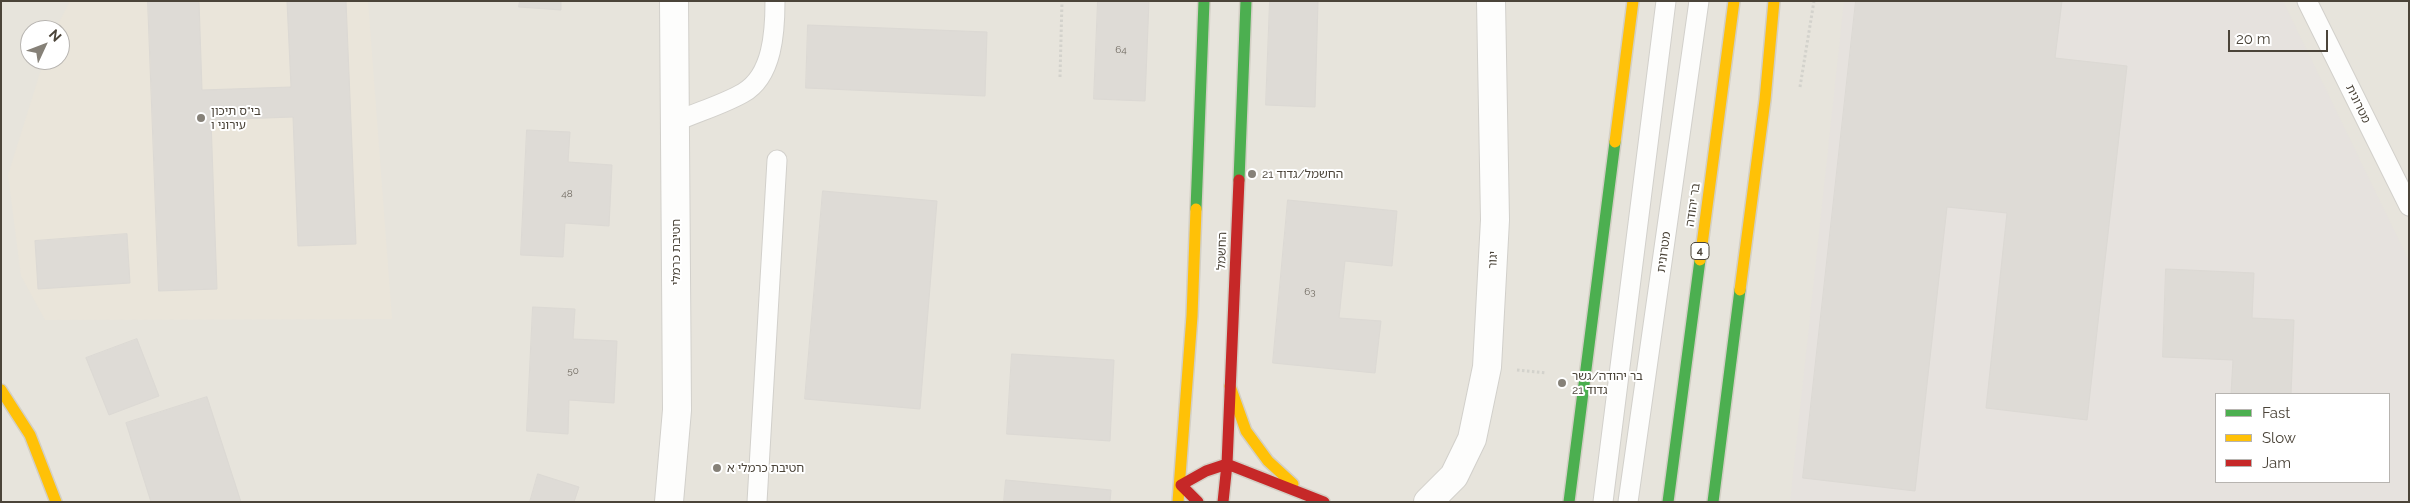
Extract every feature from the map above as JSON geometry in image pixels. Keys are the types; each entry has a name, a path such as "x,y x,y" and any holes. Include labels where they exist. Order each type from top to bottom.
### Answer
{"main road":[{"path":"1178,502 1181,485 1192,316 1204,1"},
{"name":"החשמל","path":"1223,502 1227,464 1246,1"},
{"path":"1569,502 1633,1"},
{"name":"בר יהודה","path":"1668,502 1734,1"},
{"path":"1713,502 1765,100 1774,1"},
{"path":"1230,386 1246,431 1268,461 1303,493"},
{"path":"1,390 30,435 56,502"},
{"path":"1181,485 1206,471 1227,464 1324,502"},
{"path":"1181,485 1198,502"}],"street":[{"name":"חטיבת כרמלי","path":"669,502 677,410 674,1"},
{"name":"יגור","path":"1428,502 1454,476 1472,439 1487,367 1495,220 1491,1"}],"lane":[{"path":"675,122 745,92 760,76 775,32 775,1"},
{"path":"1603,502 1666,1"},
{"name":"מטרונית","path":"1628,502 1700,1"},
{"name":"מטרונית","path":"2307,1 2409,206"},
{"path":"757,502 777,160"}],"path":[{"path":"1060,77 1062,1"}],"shaded area":[{"path":"1,1 2409,1 2409,502 1,502"},
{"name":"בי\"ס תיכון עירוני ו","path":"70,1 368,1 392,319 45,320 21,276 8,175 41,70 70,70 70,20 60,20"},
{"path":"1844,1 2283,1 2409,261 2409,502 1790,502"}],"building":[{"path":"148,1 199,1 202,90 291,87 287,1 346,1 356,244 298,246 293,117 211,120 217,289 159,291"},
{"path":"520,1 561,1 561,10 519,7"},
{"path":"1098,1 1149,1 1145,101 1094,99"},
{"path":"1270,1 1318,1 1315,107 1266,105"},
{"path":"1856,1 2062,1 2055,58 2127,66 2087,420 1986,408 2007,213 1947,207 1915,491 1803,478"},
{"path":"808,25 987,32 985,96 806,88"},
{"path":"527,130 570,132 568,162 612,165 609,226 565,223 563,257 521,255"},
{"path":"823,191 937,201 920,409 805,399"},
{"path":"1288,200 1397,211 1392,266 1345,261 1339,318 1381,321 1375,373 1273,363"},
{"path":"127,234 130,283 38,289 35,241"},
{"path":"2166,269 2254,273 2252,318 2294,320 2291,393 2231,393 2233,360 2163,357"},
{"path":"533,307 575,309 573,339 617,341 614,403 569,400 568,434 527,431"},
{"path":"137,339 159,396 109,415 86,358"},
{"path":"1012,354 1114,360 1110,441 1007,434"},
{"path":"207,397 241,502 151,502 126,423"},
{"path":"538,474 579,487 574,502 530,502"},
{"path":"1006,480 1111,490 1110,502 1004,502"}],"traffic: fast":[{"path":"1196,209 1204,1"},
{"path":"1239,180 1246,1"},
{"path":"1569,502 1615,142"},
{"path":"1668,502 1700,260"},
{"path":"1713,502 1740,290"}],"traffic: slow":[{"path":"1615,142 1633,1"},
{"path":"1700,260 1734,1"},
{"path":"1740,290 1765,100 1774,1"},
{"path":"1178,502 1192,316 1196,209"},
{"path":"1230,386 1246,431 1268,461 1293,484"},
{"path":"1,390 30,435 56,502"}],"traffic: jam":[{"path":"1223,502 1227,464 1239,180"},
{"path":"1198,502 1181,485 1206,471 1227,464 1324,502"}],"place":[{"name":"בי\"ס תיכון עירוני ו","path":"201,118"},
{"name":"החשמל/גדוד 21","path":"1252,174"},
{"name":"בר יהודה/גשר גדוד 21","path":"1562,383"},
{"name":"חטיבת כרמלי א","path":"717,468"}]}
